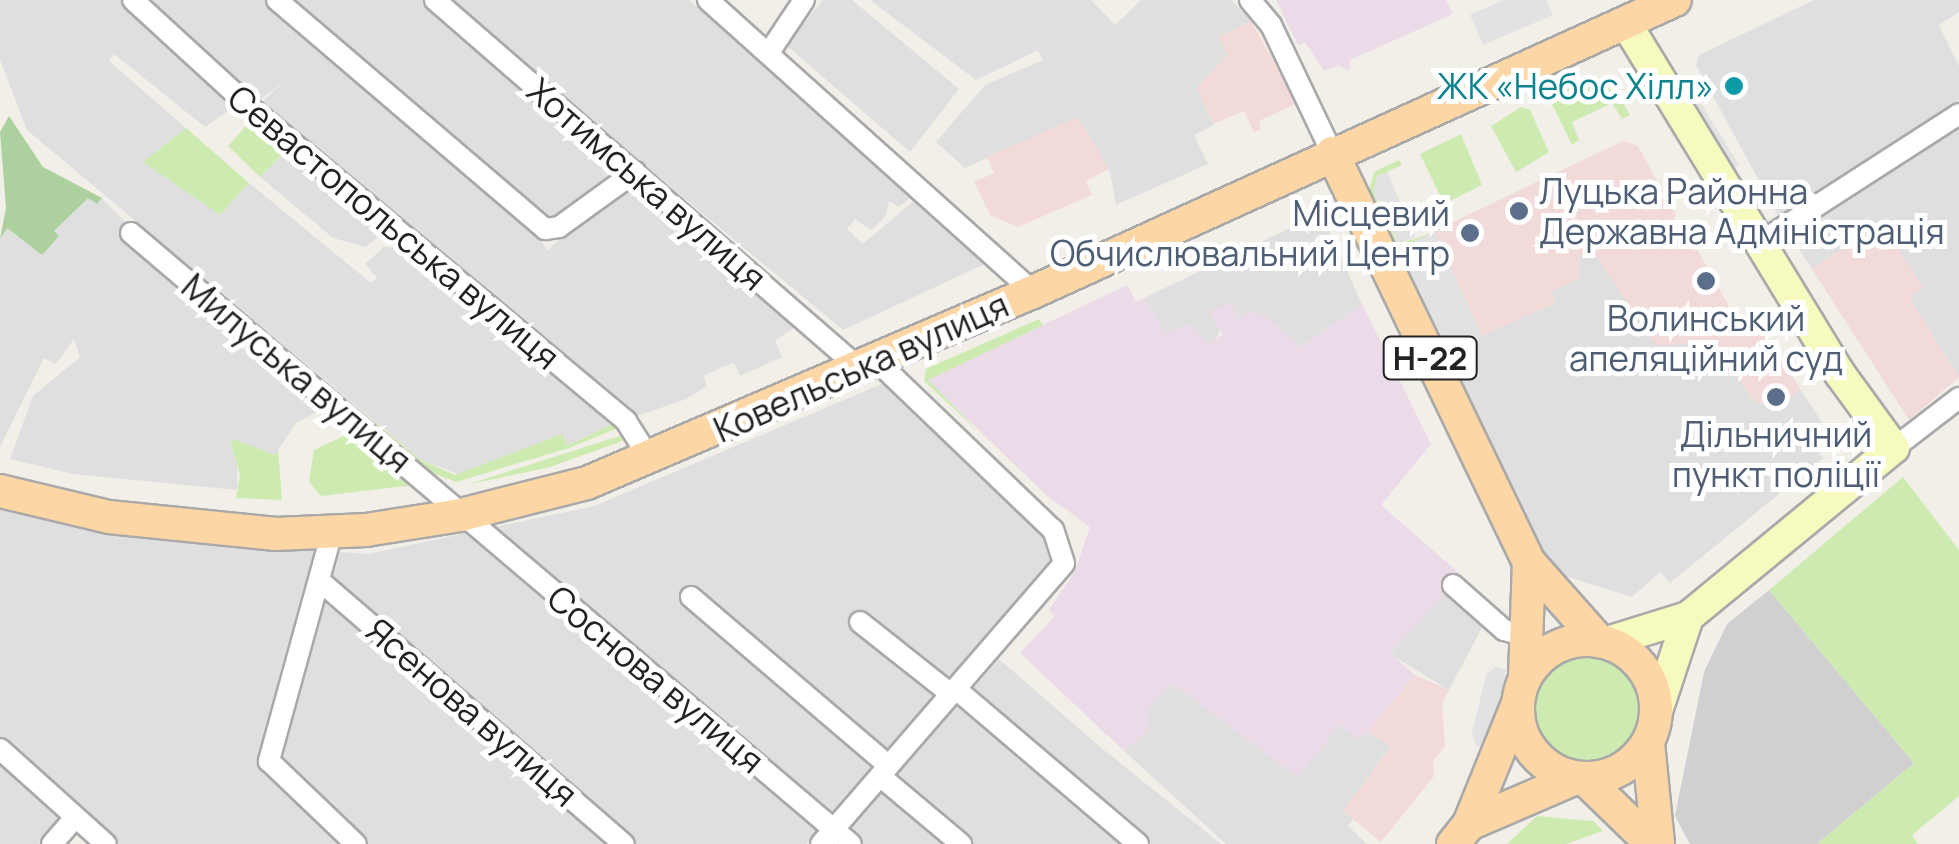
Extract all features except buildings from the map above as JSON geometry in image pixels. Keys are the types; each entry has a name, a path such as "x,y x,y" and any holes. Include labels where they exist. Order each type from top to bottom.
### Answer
{"main road":[{"name":"Ковельська вулиця","path":"0,491 170,524 332,532 461,514 587,483 1033,292 1675,0"},
{"path":"1624,22 1840,374 1894,448 1688,617 1603,642 1557,646 1521,691 1532,754 1581,779 1655,844"},
{"name":"Н-22","path":"1332,153 1529,562 1603,642 1644,670 1652,728 1610,775 1581,779 1461,834"},
{"name":"Н-22","path":"1461,834 1521,691 1529,562"},
{"path":"1655,844 1652,728 1688,617"}],"street":[{"name":"Севастопольська вулиця","path":"133,0 252,110 626,422 650,458"},
{"path":"277,0 545,229 559,227 635,172"},
{"name":"Хотимська вулиця","path":"436,0 868,365 1054,530 1065,550 1058,573 954,691"},
{"path":"708,0 770,51 1033,292"},
{"path":"770,51 804,0"},
{"path":"1250,0 1271,25 1332,153"},
{"path":"1760,243 1959,114"},
{"name":"Милуська вулиця","path":"131,233 461,514"},
{"path":"1894,448 1959,398"},
{"name":"Соснова вулиця","path":"461,514 828,837 851,844"},
{"path":"332,532 269,761 356,844"},
{"name":"Ясенова вулиця","path":"320,581 624,844"},
{"path":"1453,585 1504,630 1525,636"},
{"path":"690,598 962,844"},
{"path":"860,622 954,691 1138,844"},
{"path":"828,837 954,691"},
{"path":"0,749 106,844"},
{"path":"52,844 75,818"}],"shaded area":[{"path":"0,0 124,0 238,104 205,127 114,54 109,61 186,128 145,161 220,214 249,183 371,283 377,278 365,264 384,247 405,249 615,423 567,446 562,435 463,476 421,460 27,130 0,60"},
{"path":"141,0 267,0 539,236 547,251 581,218 636,182 807,324 804,336 793,328 775,341 782,357 740,376 734,363 722,367 704,376 707,386 686,399 632,418 257,106 288,78 255,104"},
{"path":"283,0 425,0 620,171 547,221"},
{"path":"445,0 689,0 913,196 899,207 889,201 885,217 871,230 855,219 847,229 863,244 916,199 987,263 843,330"},
{"path":"823,0 852,0 959,89 910,152 786,45"},
{"path":"870,0 1091,0 1115,25 1141,0 1231,0 1251,21 1219,37 1228,55 1197,88 1214,125 1194,135 1208,164 1116,205 1110,172 1078,118 965,168 936,142 985,85 1043,60 1038,50 976,80"},
{"path":"1276,0 1446,0 1453,14 1350,60 1349,71 1339,65 1324,71 1305,42 1298,45"},
{"path":"1504,0 1546,0 1553,15 1483,45 1470,15"},
{"path":"1814,0 1959,0 1959,12 1939,25 1959,66 1959,100 1781,221 1696,65 1699,55"},
{"path":"1251,21 1297,103 1259,121 1261,129 1254,132 1244,111 1213,124 1197,88 1227,55 1219,37"},
{"path":"1686,79 1739,165 1729,171 1676,85"},
{"path":"1078,117 1109,169 1086,181 1092,195 1018,227 990,215 974,182 994,173 987,157"},
{"path":"1959,125 1959,377 1908,297 1922,288 1882,224 1812,269 1790,235"},
{"path":"1623,141 1638,146 1676,216 1670,227 1681,244 1691,239 1741,327 1755,319 1801,390 1774,408 1769,400 1760,405 1753,400 1716,344 1655,345 1592,250 1579,256 1580,278 1551,292 1555,303 1446,352 1396,249"},
{"path":"287,149 386,230 366,247 333,238 260,177"},
{"path":"1387,172 1415,237 1398,244 1373,191 1377,176"},
{"path":"88,197 97,204 102,198 128,225 121,235 328,406 296,423 275,455 238,443 237,490 73,474 10,459 33,396 80,357 74,339 56,364 44,358 0,447 0,239 6,227 18,237 58,235 53,232"},
{"path":"1321,213 1362,304 1301,347 1265,316 1240,319 1230,302 1215,343 1207,345 1190,324 1165,334 1144,298"},
{"path":"1882,224 1923,288 1909,298 1959,377 1909,420 1812,269"},
{"path":"1435,232 1482,336 1446,352 1396,249"},
{"path":"1593,250 1655,344 1716,343 1753,400 1769,400 1774,407 1801,390 1830,435 1817,449 1823,458 1670,583 1660,572 1632,597 1549,571 1449,367 1469,365 1467,342 1555,303 1550,292 1577,272 1579,256"},
{"path":"1127,285 1136,302 1144,298 1165,334 1190,324 1209,345 1223,334 1209,312 1231,302 1240,319 1250,310 1265,316 1301,347 1362,304 1431,444 1381,505 1461,575 1390,653 1415,675 1360,740 1340,725 1297,777 1172,683 1146,710 1148,730 1124,751 1020,653 1055,616 1049,610 1075,571 1090,527 1046,495 927,380"},
{"path":"884,383 1045,538 1053,559 806,844 119,844 74,806 39,844 0,844 0,510 107,534 368,554 594,506"},
{"path":"1769,590 1914,763 1817,844 1690,844 1675,816 1704,672 1727,624"},
{"path":"1442,591 1484,624 1449,690 1390,654"},
{"path":"999,659 1221,844 1144,844 969,693"},
{"path":"1495,667 1507,670 1488,749 1476,746 1472,733 1486,675"},
{"path":"1415,675 1449,690 1442,703 1445,746 1433,761 1434,776 1381,842 1343,811 1391,747 1368,731"},
{"path":"1172,683 1296,776 1340,725 1360,740 1368,731 1391,746 1344,811 1353,819 1348,826 1367,844 1226,844 1124,751 1146,710"},
{"path":"962,701 1134,844 834,844"}],"green space":[{"path":"1589,76 1609,79 1630,115 1622,119 1612,103 1572,122 1579,140 1572,145 1548,96"},
{"path":"1521,107 1530,110 1549,152 1516,172 1491,126"},
{"path":"9,116 43,167 102,198 97,204 88,198 54,231 59,236 42,255 7,228 0,239 6,208 0,132"},
{"path":"258,124 287,149 260,177 228,146 247,125"},
{"path":"186,128 249,183 220,215 143,162"},
{"path":"1461,134 1482,185 1444,204 1420,154"},
{"path":"1399,160 1402,165 1378,176 1375,196 1398,244 1435,232 1396,250 1449,359 1368,195 1374,172"},
{"path":"1039,319 1043,325 928,380 979,432 924,381 926,369"},
{"path":"334,389 421,460 455,475 562,434 567,446 617,422 618,428 569,448 456,482 428,471"},
{"path":"346,435 363,441 414,485 321,496 309,482 314,450"},
{"path":"623,435 628,439 550,467 466,485"},
{"path":"230,441 274,455 278,450 282,500 236,498 240,474"},
{"path":"1903,477 1959,550 1959,796 1912,835 1918,844 1817,844 1914,763 1769,590"},
{"path":"1586,653 1607,657 1626,669 1638,688 1642,709 1638,730 1626,749 1607,761 1586,765 1565,761 1546,749 1534,730 1530,709 1534,688 1546,669 1565,657"},
{"path":"1537,816 1593,821 1603,831 1566,844 1507,844"}],"place":[{"name":"ЖК «Небос Хілл»","path":"1734,86"},
{"name":"Луцька Районна Державна Адміністрація","path":"1519,211"},
{"name":"Місцевий Обчислювальний Центр","path":"1470,233"},
{"name":"Волинський апеляційний суд","path":"1706,281"},
{"name":"Дільничний пункт поліції","path":"1776,397"}]}
